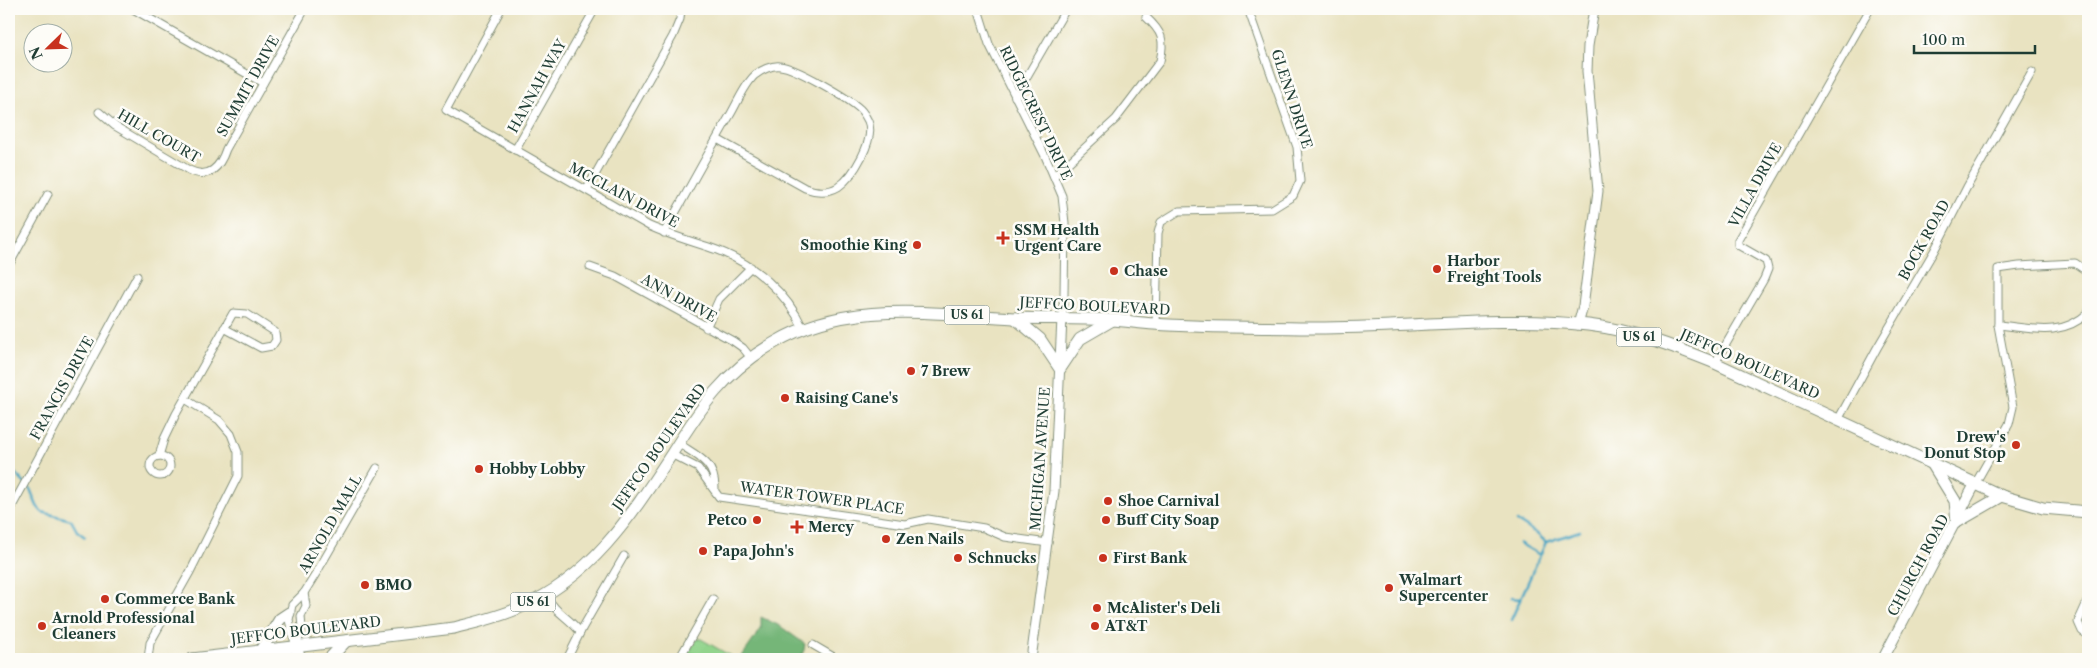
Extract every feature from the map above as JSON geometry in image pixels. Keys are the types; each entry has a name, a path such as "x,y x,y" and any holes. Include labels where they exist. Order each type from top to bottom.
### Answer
{"main road":[{"name":"JEFFCO BOULEVARD","path":"192,659 454,628 494,618 546,596 581,570 610,542 637,506 709,398 730,375 773,343 803,328 837,318 880,312 1111,320 1156,324 1312,328 1520,321 1578,325 1629,334 1674,346 1715,363 2002,496 2043,508 2088,512"},
{"path":"1015,318 1040,340 1060,369 1080,339 1111,320"},
{"path":"1932,463 1956,500 1957,522 2002,496"},
{"name":"CHURCH ROAD","path":"1883,659 1957,522 1975,484"},
{"path":"272,659 262,650 280,620 290,613"},
{"path":"329,659 346,642"},
{"path":"296,647 300,659"}],"street":[{"path":"133,9 263,83"},
{"name":"SUMMIT DRIVE","path":"210,172 220,164 226,149 305,9"},
{"name":"MCCLAIN DRIVE","path":"501,9 446,110 664,233 718,251 751,267 781,294 803,328"},
{"name":"HANNAH WAY","path":"515,150 595,9"},
{"path":"587,189 673,36 680,19 681,9"},
{"name":"RIDGECREST DRIVE","path":"978,9 990,44 1062,196 1065,214 1062,318"},
{"path":"1015,97 1066,9"},
{"name":"GLENN DRIVE","path":"1156,324 1158,233 1161,222 1179,211 1272,209 1293,196 1300,180 1297,147 1248,9"},
{"path":"1578,325 1583,306 1598,191 1587,71 1588,46 1594,9"},
{"name":"VILLA DRIVE","path":"1715,363 1748,310 1768,269 1766,261 1738,245 1738,240 1870,9"},
{"path":"1054,176 1116,120 1160,61 1163,37 1146,17"},
{"path":"664,233 717,138 748,83 755,75 772,66 797,71 850,101 861,110 869,123 870,134 861,158 847,180 837,188 826,191 805,188 717,138"},
{"name":"BOCK ROAD","path":"1838,420 1877,348 1934,251 1967,187 2032,72"},
{"name":"HILL COURT","path":"99,112 115,126 189,170 200,174 210,172"},
{"path":"2088,113 2086,118 2088,126"},
{"path":"9,265 48,194"},
{"path":"1975,484 2009,424 2013,407 1998,325 1998,269 2075,263 2088,272"},
{"name":"ANN DRIVE","path":"590,267 615,276 706,328 739,344 751,358"},
{"path":"706,328 719,300 751,267"},
{"name":"FRANCIS DRIVE","path":"9,512 137,276"},
{"path":"159,456 164,439 185,399 224,328 233,313 247,314 275,332 276,340 272,346 261,348 224,328"},
{"path":"1998,325 2055,330 2067,328 2088,313"},
{"name":"MICHIGAN AVENUE","path":"1031,659 1048,543 1058,436 1062,318"},
{"path":"148,659 150,643 190,572 232,490 239,469 238,452 231,434 219,420 185,399"},
{"path":"678,443 708,465 713,472 715,488"},
{"name":"WATER TOWER PLACE","path":"671,454 698,468 715,488 719,497 905,524 928,519 984,528 1005,537 1048,543"},
{"name":"ARNOLD MALL","path":"290,613 292,605 304,593 377,468"},
{"path":"567,659 580,632 624,556"},
{"name":"ARNOLD MALL","path":"296,647 302,628 301,616 306,606 304,593"},
{"path":"546,596 552,607 580,632"},
{"path":"679,659 713,599"},
{"path":"2088,600 2078,622 2082,631 2088,635"},
{"path":"290,613 290,629 296,647"},
{"path":"813,645 837,659"}],"green space":[{"path":"761,617 780,626 805,644 800,659 740,659 761,629"},
{"path":"697,639 701,639 736,659 706,659 700,655 688,653"}],"waterway":[{"path":"9,467 30,489 37,506 42,512 71,520 77,531 85,537"},
{"path":"1517,521 1546,542"},
{"path":"1511,620 1546,542 1580,531"},
{"path":"1519,543 1540,555"},
{"path":"1510,598 1520,599"}],"place":[{"name":"SSM Health Urgent Care","path":"1003,238"},
{"name":"Smoothie King","path":"917,245"},
{"name":"Harbor Freight Tools","path":"1437,269"},
{"name":"Chase","path":"1114,271"},
{"name":"7 Brew","path":"911,371"},
{"name":"Raising Cane's","path":"785,398"},
{"name":"Drew's Donut Stop","path":"2016,445"},
{"name":"Hobby Lobby","path":"479,469"},
{"name":"Shoe Carnival","path":"1108,501"},
{"name":"Petco","path":"757,520"},
{"name":"Buff City Soap","path":"1106,520"},
{"name":"Mercy","path":"797,527"},
{"name":"Zen Nails","path":"886,539"},
{"name":"Papa John's","path":"703,551"},
{"name":"Schnucks","path":"958,558"},
{"name":"First Bank","path":"1103,558"},
{"name":"BMO","path":"365,585"},
{"name":"Walmart Supercenter","path":"1389,588"},
{"name":"Commerce Bank","path":"105,599"},
{"name":"McAlister's Deli","path":"1097,608"},
{"name":"Arnold Professional Cleaners","path":"42,626"},
{"name":"AT&T","path":"1095,626"}]}
